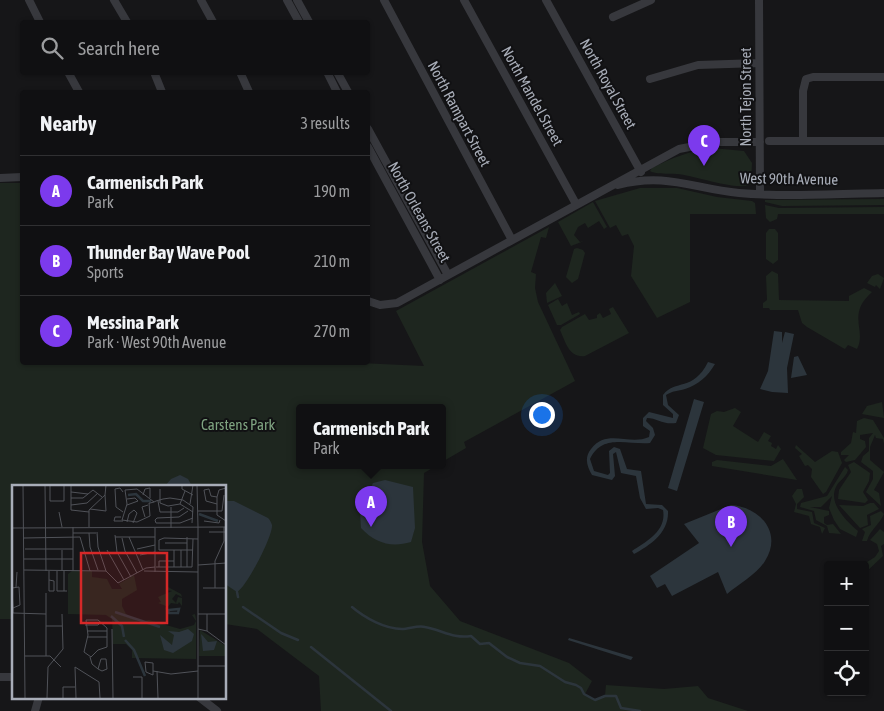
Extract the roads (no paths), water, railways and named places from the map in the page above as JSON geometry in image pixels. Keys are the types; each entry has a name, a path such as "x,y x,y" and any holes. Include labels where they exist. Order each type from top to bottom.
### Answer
{"street":[{"path":"29,0 39,20"},
{"path":"114,0 126,20"},
{"path":"201,0 212,20"},
{"path":"287,0 298,20"},
{"path":"297,0 308,20"},
{"name":"North Rampart Street","path":"384,0 512,240"},
{"name":"North Mandel Street","path":"464,0 576,204"},
{"name":"North Royal Street","path":"546,0 645,181"},
{"path":"613,18 651,0"},
{"name":"North Tejon Street","path":"759,0 760,194"},
{"path":"650,79 698,65 760,63"},
{"path":"70,75 78,90"},
{"path":"155,75 161,90"},
{"path":"241,75 248,90"},
{"path":"328,75 337,90"},
{"path":"338,75 347,90"},
{"path":"803,141 803,91 806,79 884,77"},
{"name":"North Orleans Street","path":"370,133 448,275"},
{"path":"769,141 884,141"},
{"name":"West 90th Avenue","path":"370,302 380,305 392,304 440,280 667,154 695,145 760,142"},
{"name":"North Orleans Street","path":"370,151 440,280"},
{"name":"North Orleans Street","path":"373,158 381,154"},
{"path":"0,178 20,177"},
{"name":"West 90th Avenue","path":"606,189 645,181 680,181 737,193 884,193"},
{"path":"35,711 39,698"},
{"path":"200,698 217,711"},
{"path":"202,711 208,704"}],"waterway":[{"path":"237,592 238,597"},
{"path":"243,607 281,633 298,640"},
{"path":"352,607 369,619 396,629 422,627 453,635 471,636 480,644 489,643 507,657 520,663 540,666 565,682 581,688 584,694 595,700 605,696 616,696 621,708 640,711"},
{"path":"311,647 391,711"}],"place":[{"name":"Messina Park","path":"704,166"},
{"name":"Carmenisch Park","path":"371,527"},
{"name":"Thunder Bay Wave Pool","path":"731,547"}],"park label":[{"name":"Carstens Park","path":"238,425"}]}
